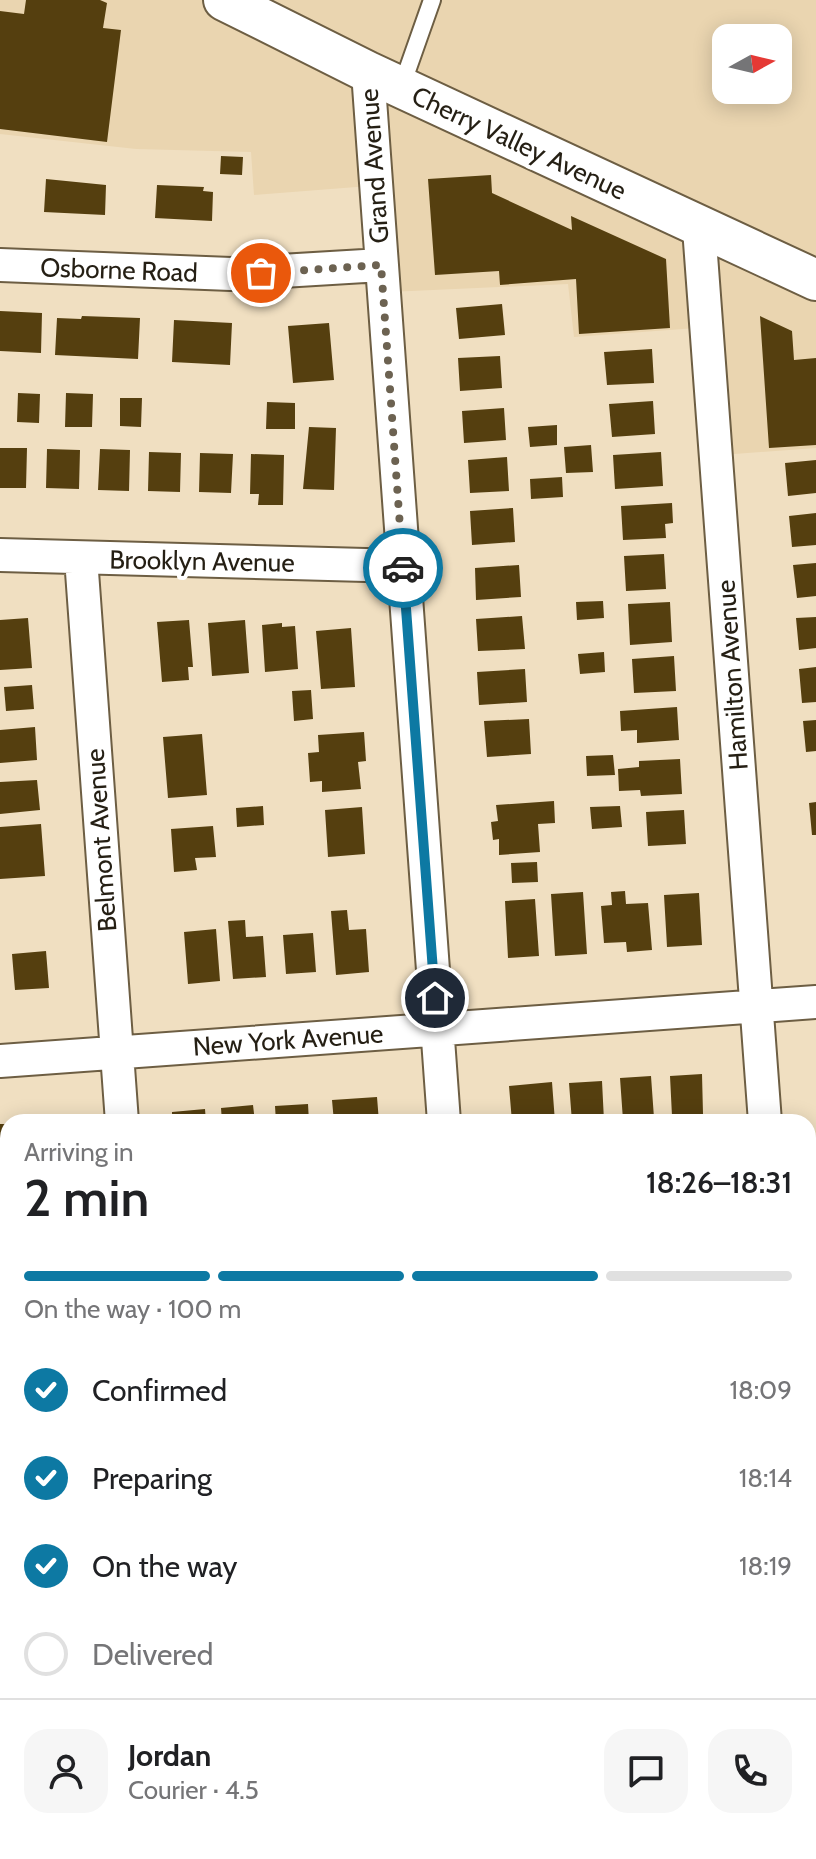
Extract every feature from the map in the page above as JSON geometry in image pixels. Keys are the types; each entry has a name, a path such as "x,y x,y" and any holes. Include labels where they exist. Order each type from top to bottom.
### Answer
{"street":[{"name":"Cherry Valley Avenue","path":"224,0 384,80 816,280"},
{"name":"Grand Avenue","path":"384,80 381,265 443,1114"},
{"name":"Hamilton Avenue","path":"699,228 764,1114"},
{"name":"Osborne Road","path":"0,265 231,274 381,265"},
{"name":"Brooklyn Avenue","path":"0,555 403,566"},
{"name":"Belmont Avenue","path":"81,558 121,1114"},
{"name":"New York Avenue","path":"0,1061 816,1002"}],"lane":[{"path":"384,80 432,0"}],"shaded area":[{"path":"0,0 816,0 816,448 721,455 710,327 574,337 568,284 389,292 382,185 254,195 251,152 136,149 0,134"}],"building":[{"path":"26,0 100,0 107,3 103,28 121,30 107,142 0,129 0,11 24,14"},
{"path":"221,156 243,157 242,175 220,174"},
{"path":"491,175 492,193 572,230 571,216 666,259 670,328 579,334 576,279 500,285 499,271 435,275 428,179"},
{"path":"46,179 106,185 105,215 44,212"},
{"path":"157,185 204,187 203,191 213,192 212,221 155,218"},
{"path":"502,304 505,335 459,339 456,308"},
{"path":"0,311 42,313 41,353 0,351"},
{"path":"82,316 140,318 138,359 55,355 57,318 81,319"},
{"path":"760,316 792,331 794,360 816,358 816,445 769,448"},
{"path":"174,320 232,323 230,365 172,362"},
{"path":"329,323 334,380 293,383 288,326"},
{"path":"652,349 654,383 607,385 604,352"},
{"path":"500,356 502,388 460,391 458,358"},
{"path":"18,393 40,394 39,423 17,422"},
{"path":"66,393 93,394 92,427 65,427"},
{"path":"120,398 142,398 141,427 120,426"},
{"path":"653,401 655,434 612,437 609,404"},
{"path":"267,402 295,403 295,429 266,429"},
{"path":"504,408 506,440 464,443 462,411"},
{"path":"557,425 557,445 530,447 528,427"},
{"path":"309,427 336,428 334,490 303,489"},
{"path":"591,445 593,472 566,473 564,447"},
{"path":"0,448 27,448 26,488 0,488"},
{"path":"47,449 80,450 79,489 46,488"},
{"path":"100,449 130,450 129,491 98,490"},
{"path":"149,452 181,453 180,492 148,491"},
{"path":"661,452 663,486 615,489 613,455"},
{"path":"200,453 233,454 231,493 199,492"},
{"path":"251,454 284,455 283,505 258,505 259,494 250,494"},
{"path":"507,457 509,491 470,493 468,460"},
{"path":"816,460 816,493 788,496 785,463"},
{"path":"562,477 563,497 531,499 530,479"},
{"path":"672,503 673,523 665,524 666,538 623,540 621,506"},
{"path":"513,508 515,542 472,545 470,511"},
{"path":"816,513 816,545 792,547 789,516"},
{"path":"664,554 666,589 626,591 624,556"},
{"path":"816,563 816,596 797,598 793,565"},
{"path":"519,565 521,597 476,600 475,568"},
{"path":"603,601 604,618 577,620 576,602"},
{"path":"670,602 672,642 630,645 628,604"},
{"path":"522,616 525,649 478,651 476,619"},
{"path":"816,617 816,648 799,650 796,618"},
{"path":"28,618 32,668 0,670 0,620"},
{"path":"189,620 193,667 188,667 189,680 162,682 157,622"},
{"path":"245,620 249,673 212,676 208,623"},
{"path":"282,623 282,627 295,626 298,669 265,672 262,625"},
{"path":"351,628 355,687 321,689 316,631"},
{"path":"604,652 605,672 580,674 578,654"},
{"path":"674,656 676,691 634,693 632,659"},
{"path":"816,667 816,702 802,703 799,669"},
{"path":"525,669 527,702 479,705 477,672"},
{"path":"32,685 34,709 6,711 4,687"},
{"path":"311,690 313,719 294,721 292,691"},
{"path":"677,707 679,740 637,743 637,730 621,731 620,711"},
{"path":"529,719 531,754 487,757 484,721"},
{"path":"816,720 816,751 806,752 803,721"},
{"path":"35,727 37,760 0,763 0,730"},
{"path":"364,732 366,761 358,762 361,789 322,792 322,781 310,782 308,753 319,752 318,735"},
{"path":"202,734 207,795 168,798 163,737"},
{"path":"613,755 615,775 587,776 586,756"},
{"path":"680,759 682,794 641,796 640,790 619,791 618,769 639,767 639,761"},
{"path":"37,780 40,810 0,814 0,782"},
{"path":"554,801 555,823 538,824 540,852 499,855 499,839 493,840 491,822 498,821 496,805"},
{"path":"816,802 816,835 812,835 809,803"},
{"path":"263,806 264,825 237,827 236,808"},
{"path":"620,806 622,827 592,829 590,807"},
{"path":"362,807 365,854 328,857 325,810"},
{"path":"684,810 686,844 648,846 646,812"},
{"path":"41,824 45,876 0,879 0,827"},
{"path":"213,826 216,857 195,858 197,870 174,872 171,829"},
{"path":"537,862 538,882 512,883 511,863"},
{"path":"625,891 626,904 648,903 652,950 627,952 626,942 604,943 601,906 612,905 611,892"},
{"path":"583,892 587,954 555,956 551,894"},
{"path":"699,893 702,945 667,947 664,895"},
{"path":"535,899 539,956 508,958 505,901"},
{"path":"347,910 349,930 366,929 369,972 336,975 331,911"},
{"path":"245,920 246,937 263,936 266,977 233,979 228,921"},
{"path":"216,929 220,981 188,984 184,932"},
{"path":"313,933 316,972 286,974 283,935"},
{"path":"46,951 49,988 15,990 12,954"},
{"path":"702,1074 703,1114 672,1114 670,1076"},
{"path":"651,1076 654,1114 623,1114 620,1078"},
{"path":"602,1081 604,1114 571,1114 569,1083"},
{"path":"552,1082 554,1114 511,1114 509,1086"},
{"path":"377,1097 378,1114 333,1114 332,1100"},
{"path":"308,1104 309,1114 276,1114 275,1106"},
{"path":"253,1105 254,1114 221,1114 221,1108"},
{"path":"205,1109 205,1114 172,1114"}],"way so far":[{"path":"261,273 381,265 403,568"}],"route":[{"path":"403,568 435,998"}]}
